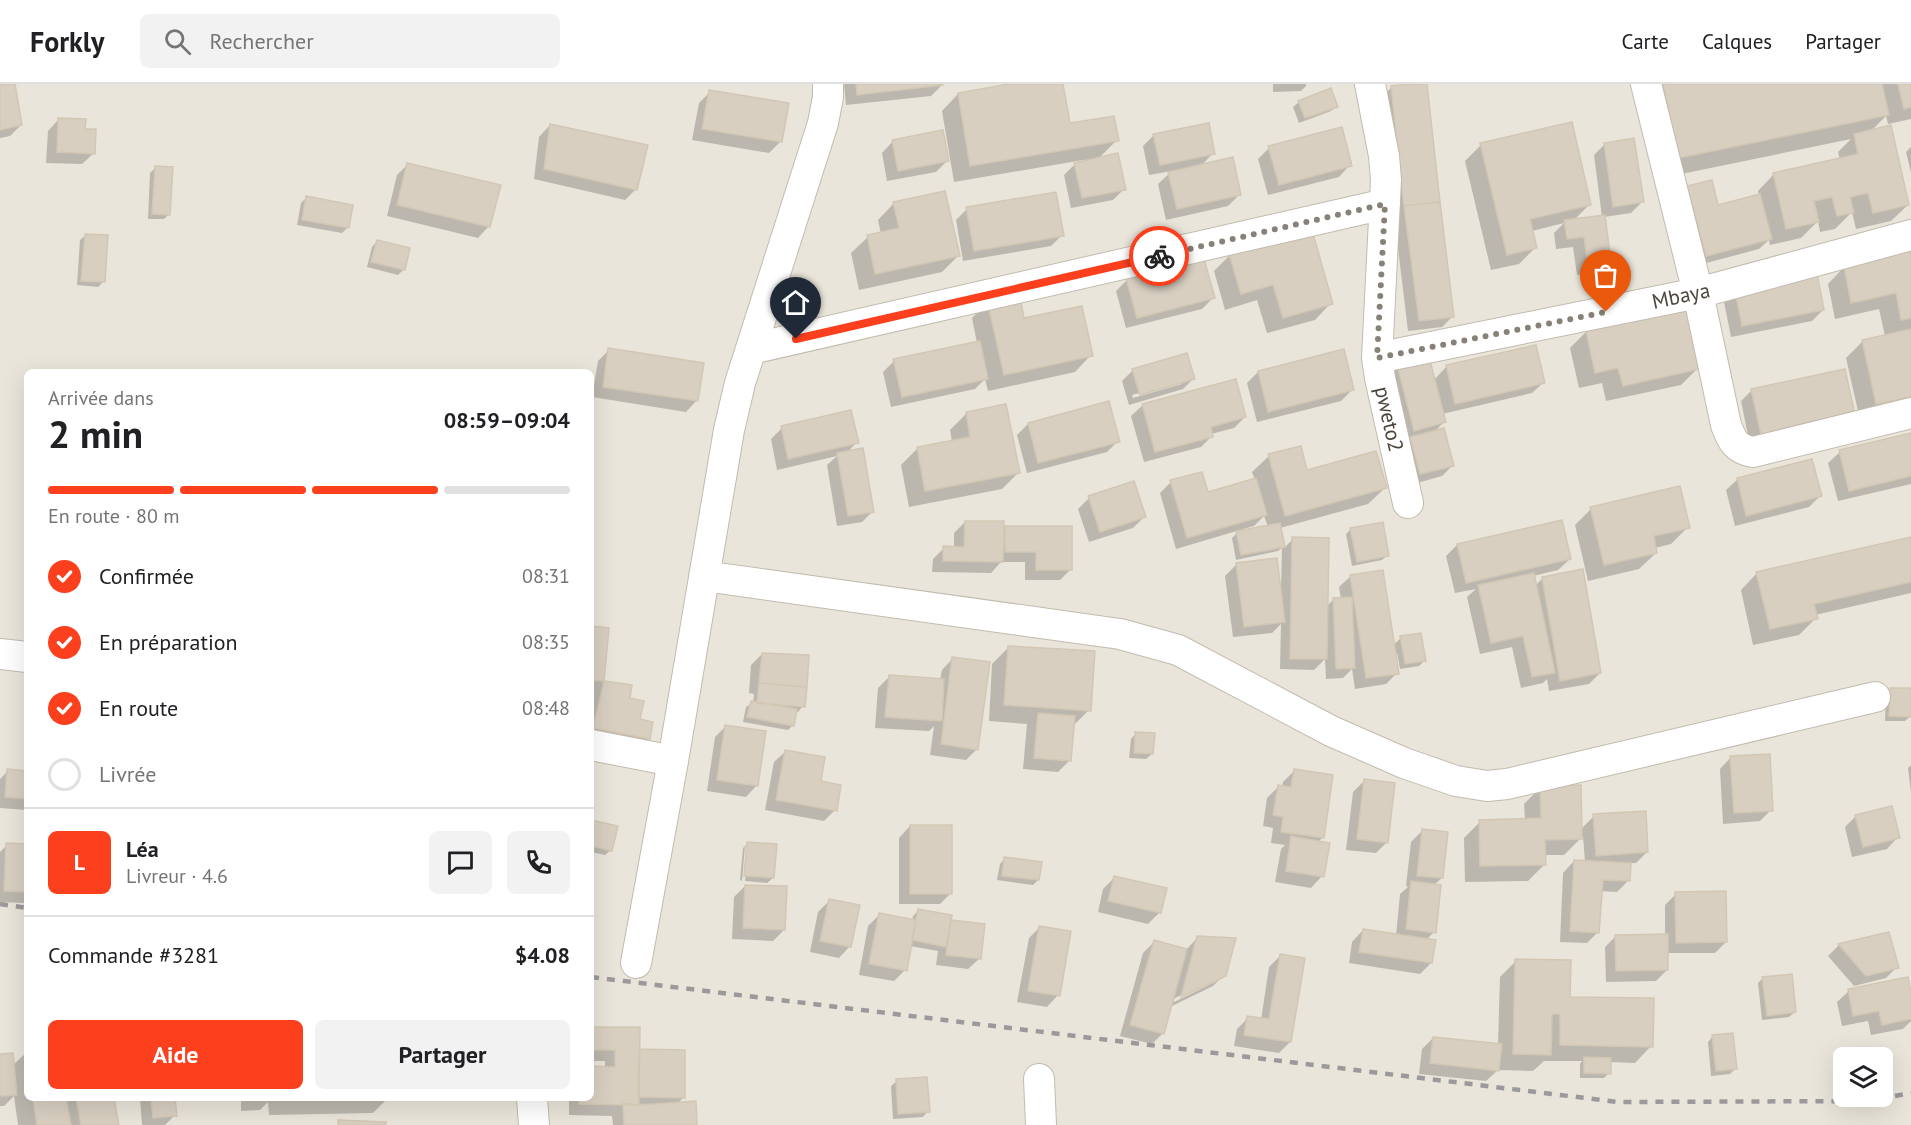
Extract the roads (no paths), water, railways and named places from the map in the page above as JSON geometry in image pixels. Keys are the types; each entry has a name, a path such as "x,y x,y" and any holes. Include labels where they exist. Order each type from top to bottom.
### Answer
{"street":[{"path":"636,963 729,430 740,383 823,123 828,84"},
{"name":"pweto2","path":"1370,84 1384,156 1385,204 1377,358 1408,503"},
{"path":"1646,84 1698,293 1726,425 1731,438 1739,448 1753,452 1911,413"},
{"path":"751,349 1385,204"},
{"name":"Mbaya","path":"1377,358 1698,293 1911,235"},
{"path":"704,576 1119,634 1178,650 1331,731 1404,763 1456,781 1472,784 1507,784 1875,697"},
{"path":"0,654 24,657"},
{"path":"594,746 673,761"},
{"path":"1039,1079 1041,1125"},
{"path":"532,1101 534,1125"}],"railway":[{"path":"0,904 24,908"},
{"path":"594,977 1618,1102 1868,1101 1911,1093"}]}
